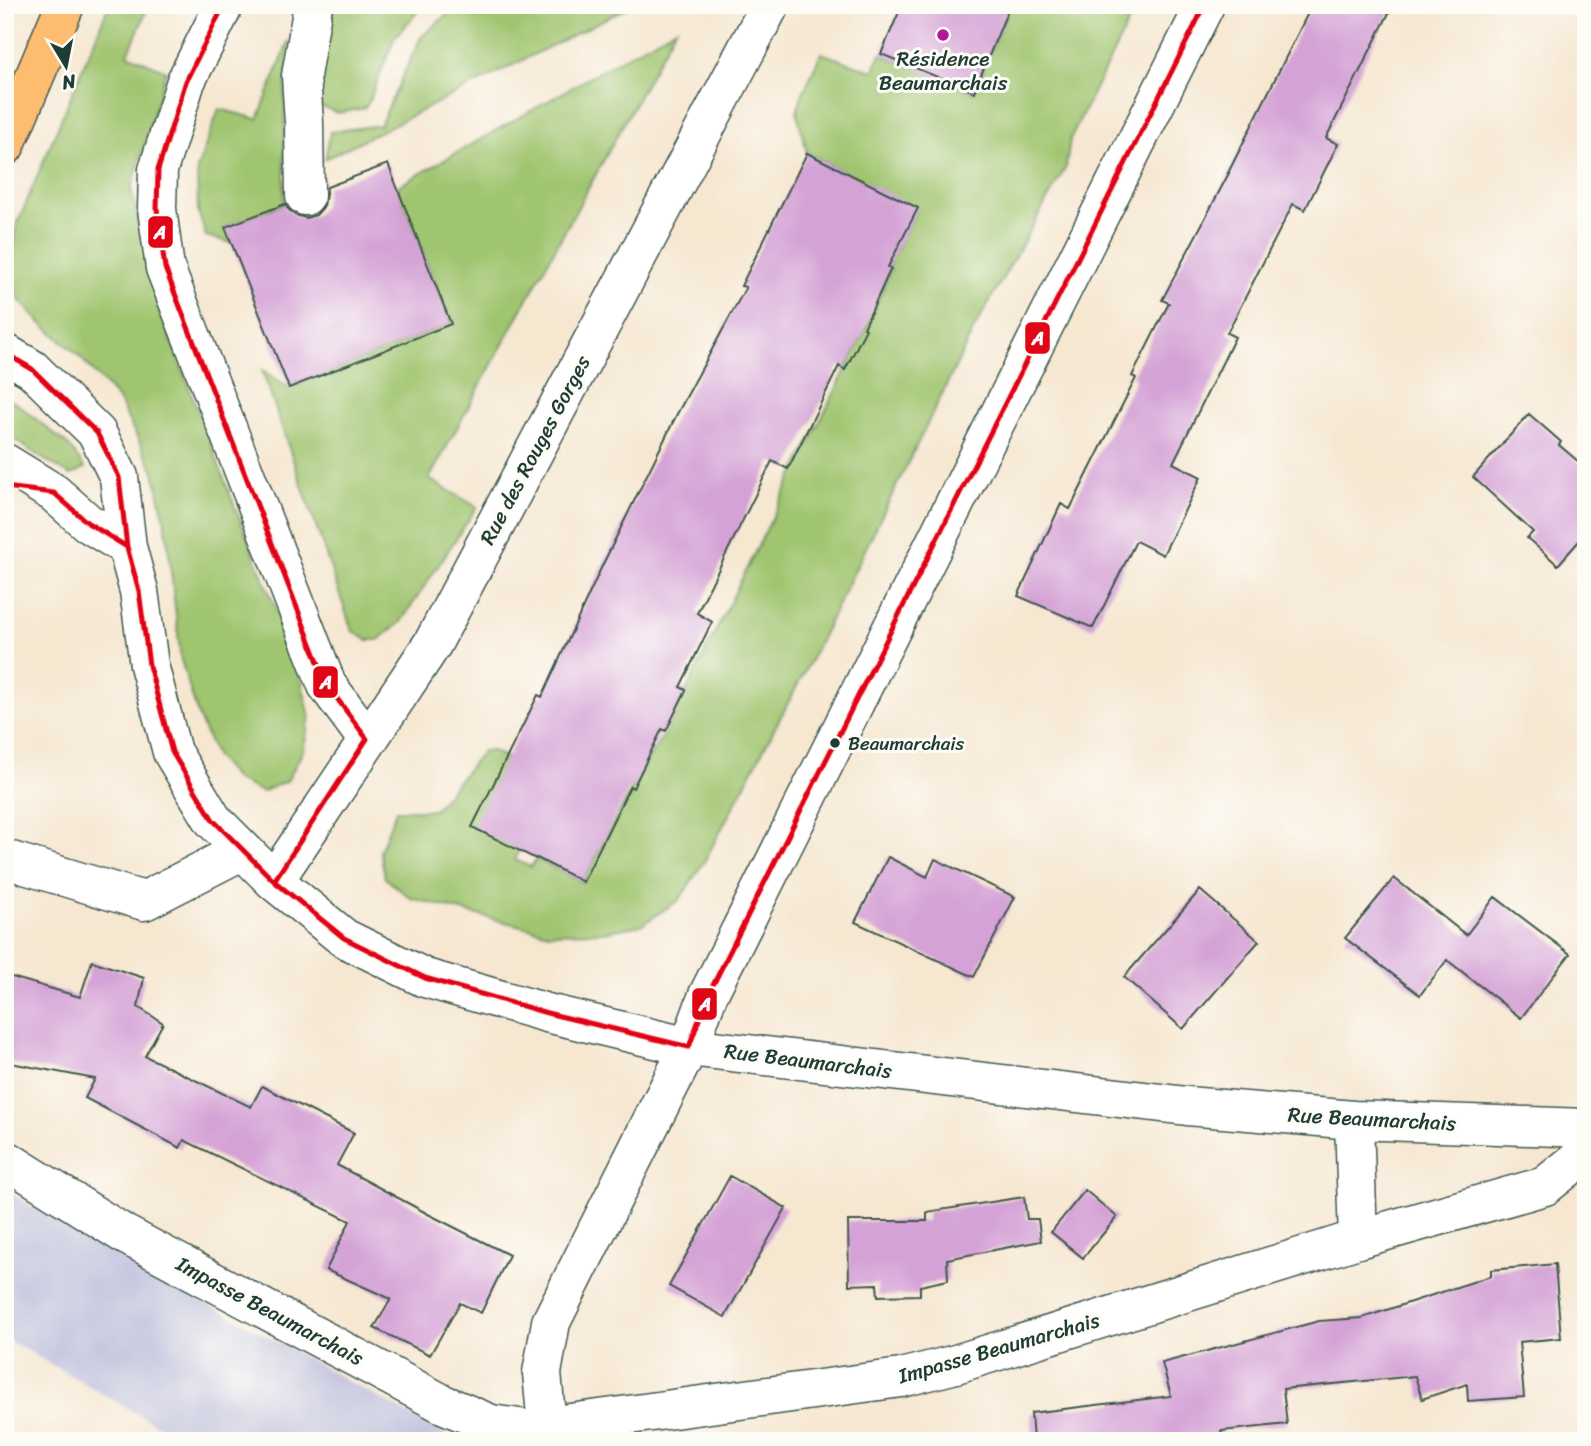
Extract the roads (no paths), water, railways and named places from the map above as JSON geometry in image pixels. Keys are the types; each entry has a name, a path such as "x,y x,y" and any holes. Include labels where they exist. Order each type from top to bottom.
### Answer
{"main road":[{"path":"5,146 65,5"}],"street":[{"path":"224,5 186,81 159,170 157,209 165,268 327,685 368,739"},
{"path":"305,196 301,76 313,5"},
{"name":"Rue des Rouges Gorges","path":"274,881 433,643 770,5"},
{"path":"547,1426 542,1373 551,1322 689,1047 708,995 1205,5"},
{"name":"Rue Beaumarchais","path":"5,353 33,369 97,433 119,477 127,547 139,591 149,665 172,752 213,820 274,881 344,938 425,978 547,1013 689,1047 1188,1106 1353,1120 1586,1128"},
{"path":"5,463 54,493 88,523 127,547"},
{"path":"5,487 54,493"},
{"path":"5,859 144,901 243,850"},
{"path":"1353,1120 1358,1239"},
{"name":"Impasse Beaumarchais","path":"5,1159 124,1234 443,1404 491,1424 527,1429 901,1378 956,1364 1358,1239 1545,1186 1586,1153"}],"place":[{"name":"Résidence Beaumarchais","path":"943,35"},
{"name":"Beaumarchais","path":"835,743"}]}
